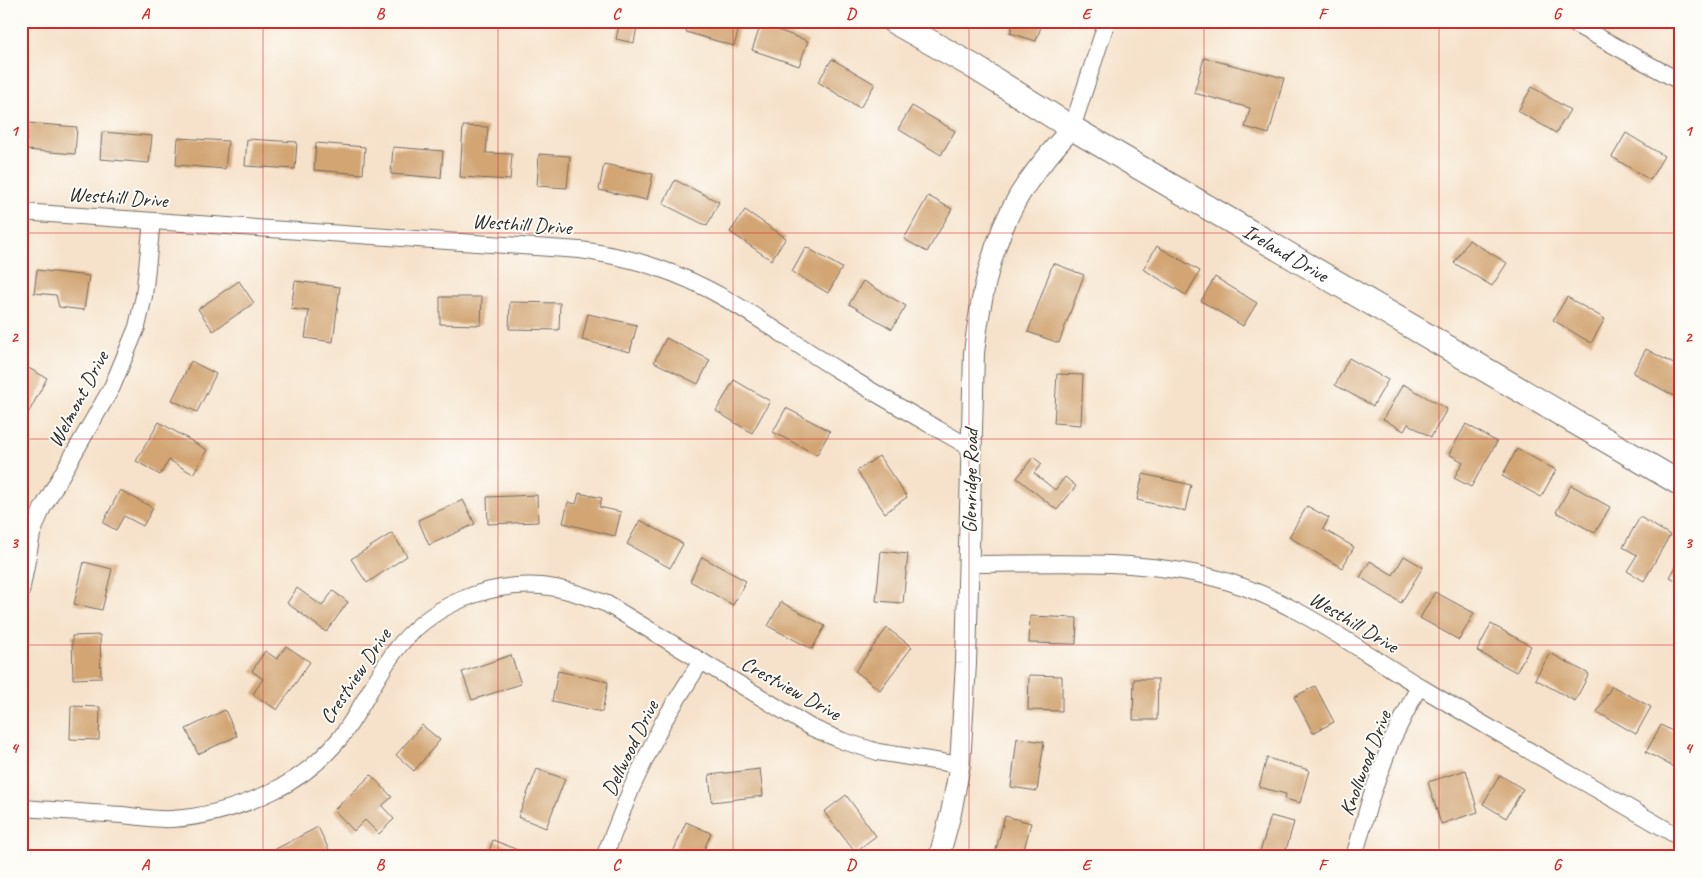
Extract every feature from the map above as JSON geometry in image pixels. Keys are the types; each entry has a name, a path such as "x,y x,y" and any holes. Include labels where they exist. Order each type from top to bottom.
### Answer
{"main road":[{"name":"Ireland Drive","path":"892,21 971,65 1072,128 1681,484"}],"street":[{"path":"1072,128 1107,21"},
{"path":"1569,21 1681,82"},
{"name":"Glenridge Road","path":"939,857 951,813 960,765 966,663 974,354 978,318 987,274 1002,231 1020,195 1042,161 1072,128"},
{"name":"Westhill Drive","path":"21,212 580,250 620,257 659,268 708,290 837,370 971,448"},
{"name":"Welmont Drive","path":"21,592 32,534 42,509 112,387 136,327 144,296 152,221"},
{"name":"Westhill Drive","path":"968,564 1141,565 1182,570 1217,578 1259,593 1304,615 1419,686 1681,838"},
{"name":"Crestview Drive","path":"21,808 171,819 207,814 237,806 275,790 323,757 341,737 395,651 430,616 454,602 483,592 510,587 542,586 577,593 606,604 810,727 843,741 878,752 960,765"},
{"name":"Dellwood Drive","path":"604,857 632,787 663,722 701,661"},
{"name":"Knollwood Drive","path":"1354,857 1371,797 1391,742 1419,686"}],"building":[{"path":"620,21 638,21 634,43 616,39"},
{"path":"641,21 663,21 662,26"},
{"path":"689,21 741,21 734,46 686,32"},
{"path":"1014,21 1043,21 1036,41 1010,33"},
{"path":"761,24 808,41 799,66 752,50"},
{"path":"1204,58 1284,78 1269,134 1245,127 1250,108 1194,93"},
{"path":"832,59 875,84 860,108 818,82"},
{"path":"1532,87 1570,110 1556,133 1518,111"},
{"path":"912,106 955,131 941,155 898,129"},
{"path":"28,123 77,127 75,154 26,150"},
{"path":"463,126 488,127 486,153 512,154 510,180 460,177"},
{"path":"102,132 152,136 149,163 100,159"},
{"path":"1626,133 1664,156 1650,180 1612,157"},
{"path":"178,138 228,141 225,169 176,165"},
{"path":"247,139 297,142 295,169 245,166"},
{"path":"316,143 365,147 363,174 314,170"},
{"path":"393,147 443,151 441,178 391,174"},
{"path":"539,154 570,156 567,188 537,186"},
{"path":"604,164 653,174 647,200 599,190"},
{"path":"675,180 719,202 707,226 663,204"},
{"path":"928,196 952,209 927,252 904,239"},
{"path":"745,210 786,238 771,260 730,232"},
{"path":"1469,240 1507,263 1492,286 1454,263"},
{"path":"1157,246 1200,271 1186,295 1143,269"},
{"path":"806,247 842,268 828,293 792,272"},
{"path":"1053,263 1084,275 1059,343 1028,332"},
{"path":"37,270 89,276 84,310 59,307 56,295 34,293"},
{"path":"1215,277 1257,303 1243,326 1201,301"},
{"path":"239,281 254,303 213,331 198,309"},
{"path":"295,281 340,287 333,342 305,338 309,311 291,309"},
{"path":"863,281 906,306 892,329 849,304"},
{"path":"440,297 482,297 481,325 440,324"},
{"path":"1567,297 1605,319 1591,343 1553,320"},
{"path":"510,302 560,303 559,330 509,329"},
{"path":"588,314 637,325 630,352 582,340"},
{"path":"666,338 710,360 698,384 654,362"},
{"path":"1646,349 1681,368 1681,400 1633,373"},
{"path":"1349,358 1388,380 1373,406 1335,385"},
{"path":"191,361 216,374 197,412 172,400"},
{"path":"21,364 47,378 23,423 21,422"},
{"path":"1057,374 1083,375 1081,425 1054,423"},
{"path":"734,380 770,401 752,433 716,411"},
{"path":"1403,384 1447,409 1431,437 1408,424 1404,431 1383,419"},
{"path":"786,408 830,431 817,455 773,432"},
{"path":"159,422 207,450 193,474 169,460 160,475 136,461"},
{"path":"1466,424 1497,442 1471,487 1454,478 1463,462 1449,454"},
{"path":"1517,449 1556,470 1541,497 1502,476"},
{"path":"879,456 907,497 885,513 857,471"},
{"path":"1033,457 1042,464 1034,473 1055,490 1065,477 1076,486 1057,510 1017,478"},
{"path":"1143,474 1191,485 1185,511 1137,500"},
{"path":"1571,485 1610,507 1595,533 1556,512"},
{"path":"120,490 153,508 143,526 124,516 116,530 103,523"},
{"path":"579,493 602,498 599,507 621,512 615,536 563,523 568,502 576,504"},
{"path":"537,495 538,522 488,524 487,497"},
{"path":"463,500 475,524 429,545 418,520"},
{"path":"1307,506 1329,518 1323,529 1354,547 1342,568 1289,537"},
{"path":"1640,517 1670,535 1644,581 1627,571 1637,555 1623,547"},
{"path":"640,520 683,544 670,568 627,544"},
{"path":"392,533 407,556 367,583 351,559"},
{"path":"881,551 908,554 903,603 876,601"},
{"path":"1404,556 1423,567 1401,603 1360,577 1370,561 1393,575"},
{"path":"702,557 746,581 733,605 690,581"},
{"path":"1681,558 1681,583 1670,577"},
{"path":"84,562 112,569 102,610 74,604"},
{"path":"297,588 322,606 333,591 348,602 326,632 287,603"},
{"path":"1435,592 1474,613 1459,640 1420,618"},
{"path":"781,602 825,626 812,649 768,626"},
{"path":"1030,616 1077,618 1076,644 1029,643"},
{"path":"1491,624 1531,646 1516,672 1477,651"},
{"path":"887,628 912,647 880,690 855,671"},
{"path":"100,635 101,678 73,679 72,636"},
{"path":"286,646 310,662 277,710 253,694 263,679 252,671 265,651 277,659"},
{"path":"1550,653 1589,674 1575,701 1535,679"},
{"path":"511,655 521,684 472,700 462,672"},
{"path":"558,671 608,682 602,712 552,701"},
{"path":"1029,675 1062,676 1062,711 1028,710"},
{"path":"1134,679 1158,679 1157,720 1133,720"},
{"path":"1315,686 1334,722 1313,733 1294,697"},
{"path":"1612,686 1651,707 1636,734 1597,712"},
{"path":"71,706 100,707 99,740 70,739"},
{"path":"225,710 237,736 198,754 186,729"},
{"path":"422,725 440,740 414,771 396,755"},
{"path":"1661,725 1681,736 1681,771 1646,752"},
{"path":"1017,738 1044,742 1037,791 1011,787"},
{"path":"1267,758 1309,770 1300,803 1285,799 1286,794 1259,787"},
{"path":"537,769 565,779 546,828 518,817"},
{"path":"760,769 763,796 712,802 709,775"},
{"path":"1466,770 1478,812 1441,824 1428,782"},
{"path":"371,775 392,797 382,806 394,819 379,834 365,820 354,831 334,810"},
{"path":"1500,775 1523,789 1506,818 1483,804"},
{"path":"846,795 876,836 855,852 824,812"},
{"path":"1005,816 1031,823 1022,857 994,857"},
{"path":"1271,816 1294,822 1284,857 1265,857 1259,855"},
{"path":"686,822 711,833 701,857 671,857"},
{"path":"318,827 331,854 326,857 275,857 272,851"},
{"path":"493,840 535,857 487,857"},
{"path":"1410,851 1430,856 1430,857 1409,857"}]}
